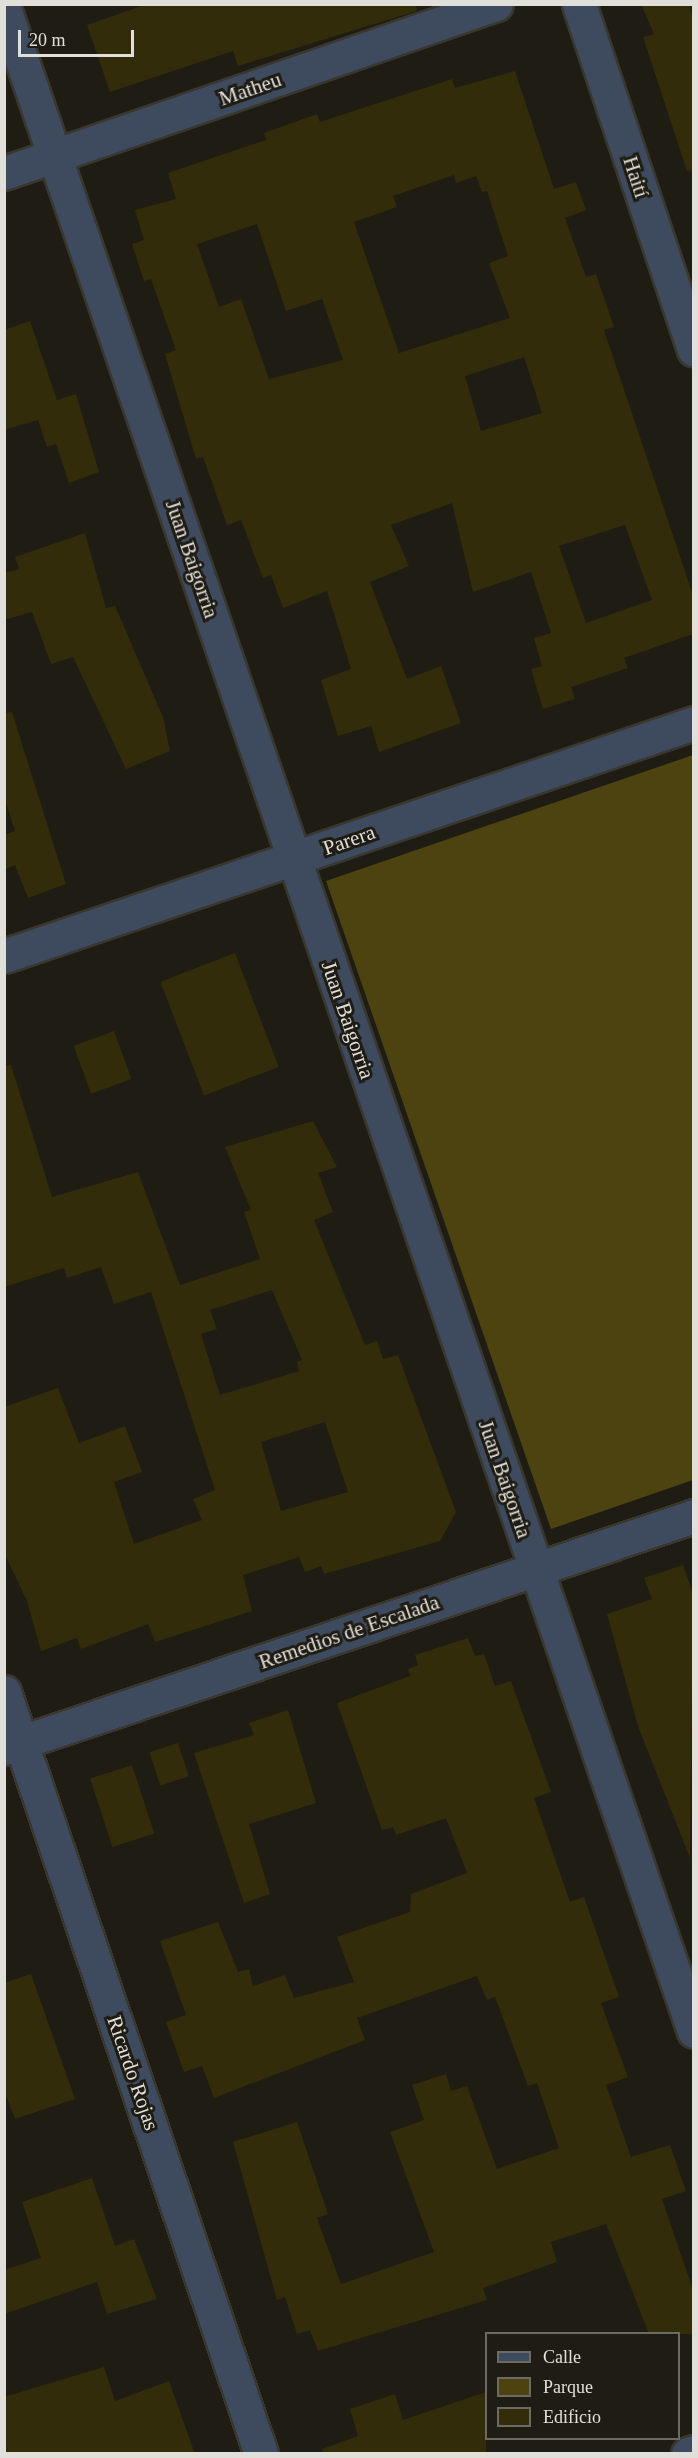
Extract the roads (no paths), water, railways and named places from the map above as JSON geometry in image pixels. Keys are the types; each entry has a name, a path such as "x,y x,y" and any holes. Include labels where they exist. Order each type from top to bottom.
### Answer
{"street":[{"name":"Matheu","path":"4,173 496,4"},
{"name":"Haití","path":"579,4 693,349"},
{"name":"Juan Baigorria","path":"4,8 693,2031"},
{"name":"Parera","path":"4,957 693,723"},
{"name":"Remedios de Escalada","path":"13,1745 693,1516"},
{"name":"Ricardo Rojas","path":"4,1692 13,1745 261,2454"},
{"path":"688,2454 693,2452"}]}
